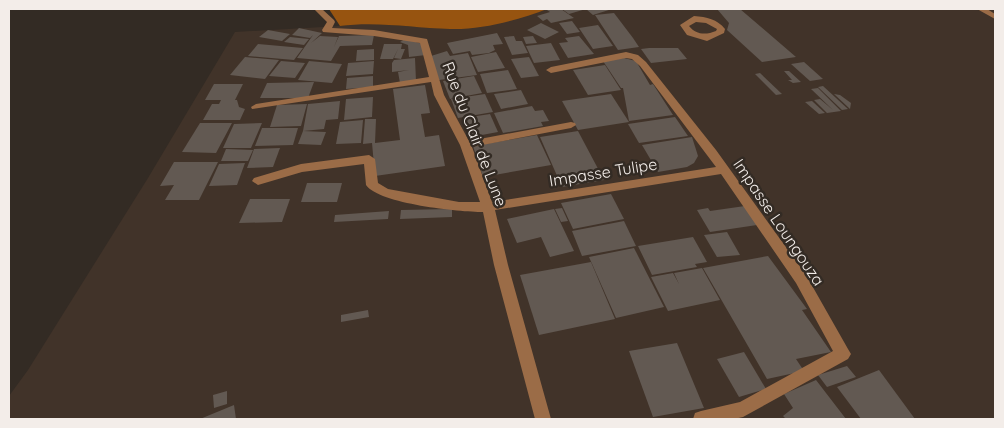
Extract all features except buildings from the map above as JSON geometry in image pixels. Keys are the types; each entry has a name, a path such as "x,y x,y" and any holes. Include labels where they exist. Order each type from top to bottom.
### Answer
{"street":[{"name":"Rue du Clair de Lune","path":"318,9 331,22 326,30 374,33 424,41 439,95 466,145 488,207 501,265 543,419"},
{"path":"981,9 995,17"},
{"name":"Impasse Loungouza","path":"551,70 626,55 635,57 643,64 724,170 801,279 843,354 743,409 701,419"},
{"path":"256,107 434,79"},
{"path":"466,145 572,125"},
{"name":"Impasse Tulipe","path":"258,182 301,168 369,159 372,185 384,192 459,207 488,207 724,170"}],"shaded area":[{"path":"329,9 547,9 500,24 450,29 381,24 340,26"},
{"path":"547,9 995,9 995,419 9,419 9,396 28,370 148,178 235,32 362,23 452,29 508,21"}]}
